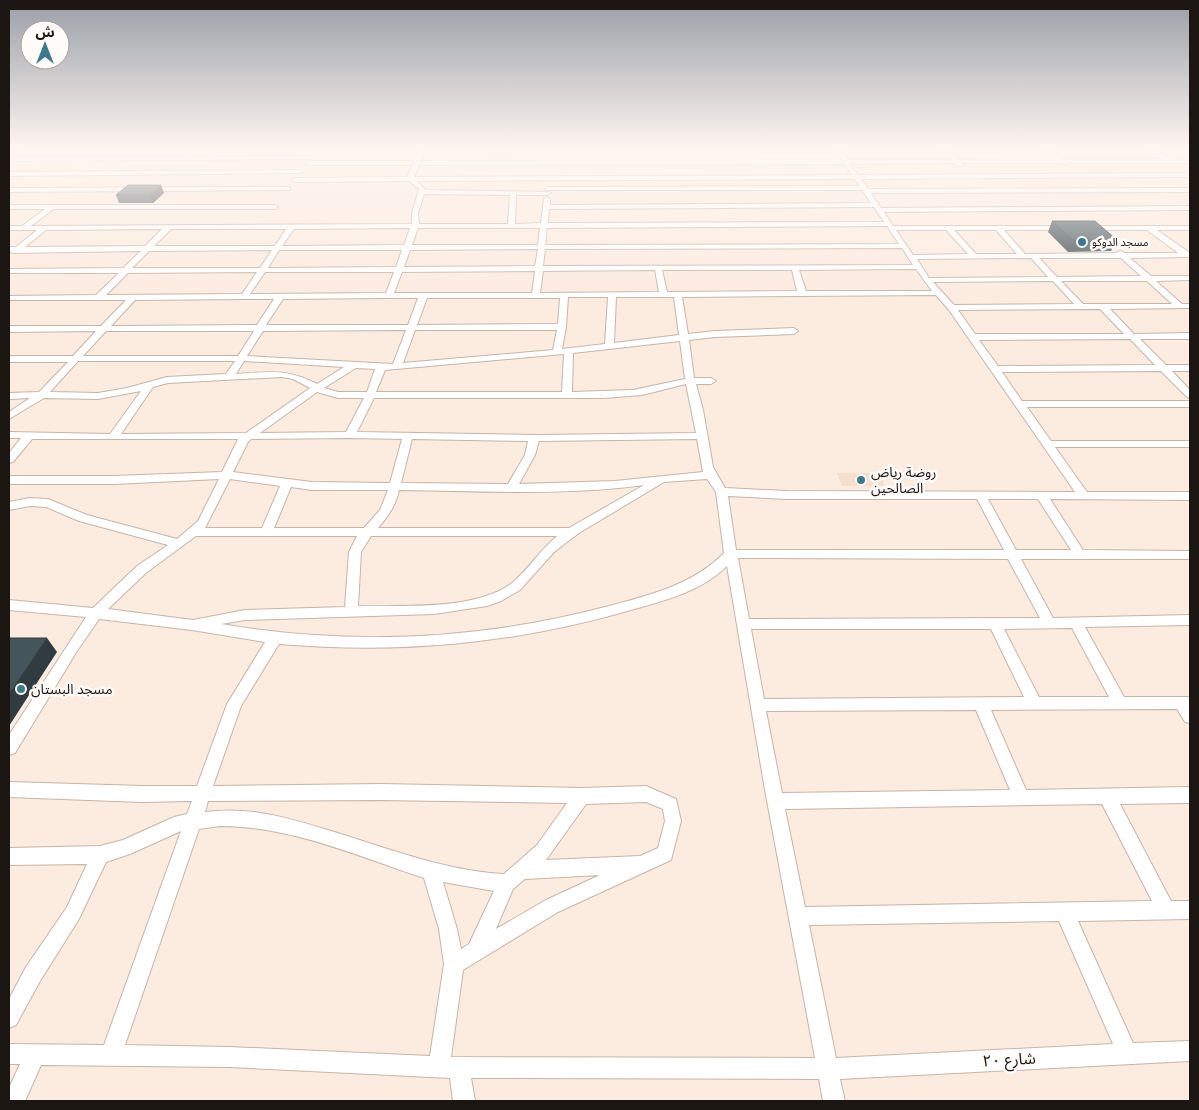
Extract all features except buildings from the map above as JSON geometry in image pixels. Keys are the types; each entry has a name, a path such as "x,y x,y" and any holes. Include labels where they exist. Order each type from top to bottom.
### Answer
{"street":[{"path":"26,207 33,202"},
{"path":"113,207 119,202"},
{"path":"152,207 157,202"},
{"path":"9,207 169,207 234,202"},
{"path":"270,213 278,202"},
{"path":"389,297 416,226 415,213 418,202"},
{"path":"511,226 512,202"},
{"path":"536,296 547,202"},
{"path":"650,202 650,206"},
{"path":"765,202 766,206"},
{"path":"874,202 927,280 952,308 1084,496"},
{"path":"1114,202 1122,208"},
{"path":"998,203 1004,209"},
{"path":"24,228 52,206"},
{"path":"728,206 734,225"},
{"path":"163,214 169,207"},
{"path":"546,207 1190,208"},
{"path":"686,207 692,225"},
{"path":"1170,208 1183,217"},
{"path":"987,209 994,216"},
{"path":"1071,209 1078,215"},
{"path":"150,227 157,220"},
{"path":"9,228 169,227 262,223 292,226 544,225 655,236 699,257 749,257 780,235 890,226 949,228 999,225 1006,228 1073,228"},
{"path":"13,249 542,247 655,236 692,225 734,225 780,235 904,246"},
{"path":"999,225 1023,256"},
{"path":"1083,225 1092,228 1190,228"},
{"path":"244,298 292,226"},
{"path":"98,298 169,227"},
{"path":"9,255 13,249 44,228"},
{"path":"949,228 974,257"},
{"path":"1092,228 1104,239"},
{"path":"1148,228 1188,255"},
{"path":"911,257 1033,256 1119,252 1188,255"},
{"path":"1119,252 1180,306"},
{"path":"1033,256 1082,307"},
{"path":"9,271 400,271 658,268 699,257 749,257 795,268 918,267"},
{"path":"658,268 664,295"},
{"path":"795,268 802,293"},
{"path":"927,280 1190,278"},
{"path":"9,298 938,293"},
{"path":"678,295 690,380 698,410 710,475 722,492 758,705 834,1101"},
{"path":"557,352 562,327 564,296"},
{"path":"609,345 612,296"},
{"path":"397,366 423,297"},
{"path":"9,416 42,395 132,298"},
{"path":"229,377 239,358 278,298"},
{"path":"952,308 1190,306"},
{"path":"1103,307 1190,395"},
{"path":"9,329 562,327"},
{"path":"9,359 239,358 381,367 569,351 684,337 794,331"},
{"path":"972,337 1190,336"},
{"path":"568,395 569,351"},
{"path":"9,748 96,612 142,569 195,532 204,523 225,475 246,435 353,366"},
{"path":"350,436 370,396 381,367"},
{"path":"995,369 1190,368"},
{"path":"9,396 106,395 167,380 284,374 296,377 331,394 370,396 632,393 690,380 711,382"},
{"path":"113,437 150,384"},
{"path":"1019,404 1190,404"},
{"path":"9,435 534,438 702,436"},
{"path":"9,460 30,436"},
{"path":"351,612 353,558 366,532 388,507 408,436"},
{"path":"511,488 530,454 534,438"},
{"path":"1047,444 1190,444"},
{"path":"9,480 114,480 225,475 287,484 338,487 511,488 607,485 710,475"},
{"path":"193,625 245,615 434,609 463,606 491,599 515,588 552,547 570,532 666,478"},
{"path":"266,532 287,484"},
{"path":"722,492 786,495 1190,496"},
{"path":"980,495 1049,622"},
{"path":"1041,495 1080,555"},
{"path":"9,506 30,502 48,504 89,519 178,544"},
{"path":"195,532 570,532"},
{"path":"9,605 96,612 276,638 414,642 474,639 576,621 681,588 710,574 731,554 1190,555"},
{"path":"744,624 996,624 1190,620"},
{"path":"1075,621 1120,704"},
{"path":"996,624 1034,703"},
{"path":"111,1055 238,696 276,638"},
{"path":"758,705 1186,703 1190,717"},
{"path":"981,704 1020,796"},
{"path":"9,789 142,794 389,792 582,796 646,794 670,804 673,821 665,854 552,906 454,964"},
{"path":"776,801 1190,795"},
{"path":"476,951 507,883 542,851 582,796"},
{"path":"1107,796 1166,910"},
{"path":"9,856 100,855 124,848 180,823 240,818 283,824 431,871 485,882 507,883"},
{"path":"9,1018 33,974 73,913 100,855"},
{"path":"521,870 643,864"},
{"path":"431,871 448,929 454,964 449,1067 464,1101"},
{"path":"798,916 1190,910"},
{"path":"1064,911 1127,1053"},
{"name":"شارع ٢٠","path":"9,1054 229,1057 449,1067 828,1069 1190,1051"},
{"path":"14,1101 35,1054"}],"shaded area":[{"name":"روضة رياض الصالحين","path":"837,473 879,473 885,486 842,486"}],"place":[{"name":"مسجد الدوكو","path":"1082,242"},
{"name":"روضة رياض الصالحين","path":"861,480"},
{"name":"مسجد البستان","path":"21,689"}]}
